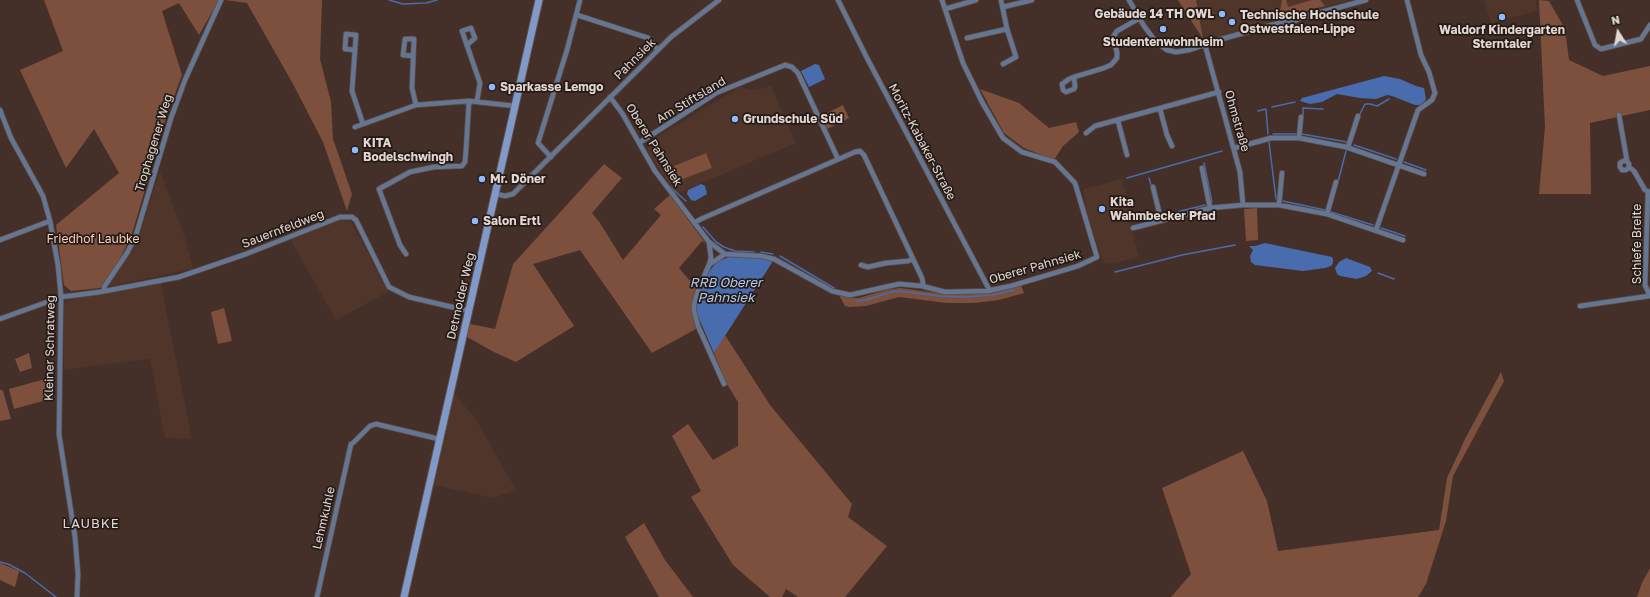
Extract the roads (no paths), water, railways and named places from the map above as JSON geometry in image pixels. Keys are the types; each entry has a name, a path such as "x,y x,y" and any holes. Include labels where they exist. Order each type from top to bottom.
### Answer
{"street":[{"name":"Trophagener Weg","path":"105,291 104,287 127,253 136,235 173,112 185,80 221,0"},
{"name":"Detmolder Weg","path":"404,597 539,0"},
{"path":"551,156 538,142 577,15 580,0"},
{"name":"Pahnsiek","path":"496,194 504,196 513,194 658,50 683,27 719,0"},
{"name":"Moritz-Kabaker-Straße","path":"839,0 871,65 990,291"},
{"path":"942,0 945,8 976,0"},
{"path":"1001,0 1007,29 1016,57 1003,64"},
{"path":"1003,7 1032,0"},
{"path":"1130,0 1151,36 1167,50 1182,52 1279,23 1295,16 1303,17 1366,0"},
{"path":"1376,230 1418,110 1432,100 1435,93 1429,72 1421,55 1407,0"},
{"path":"1577,0 1595,45 1601,49 1641,39 1650,25"},
{"name":"Oberer Pahnsiek","path":"610,97 622,113 655,171 709,242 725,254 761,256 774,259 824,288 841,294 859,294 899,284 922,286 945,292 990,291 1078,266 1097,257 1075,183 1055,162 1022,152 1003,138 982,102 963,63 945,8"},
{"path":"577,15 648,38 658,50"},
{"path":"1074,77 1111,65 1117,58 1113,37 1117,31 1140,18"},
{"path":"968,38 1007,29"},
{"path":"467,45 480,83 478,101"},
{"name":"Ohmstraße","path":"1204,45 1235,148 1240,172 1243,205"},
{"path":"355,50 352,91 363,124"},
{"path":"412,56 412,88 416,106"},
{"name":"Am Stiftsland","path":"639,143 716,93 785,65 792,67 798,73 838,159"},
{"path":"1086,133 1095,126 1118,121 1219,92"},
{"path":"406,254 400,245 379,188 410,172 434,167 462,166 465,162 469,101"},
{"path":"355,127 416,106 478,101 515,106"},
{"path":"1160,109 1167,135 1172,146"},
{"name":"Kleiner Schratweg","path":"0,110 11,138 44,196 50,220 61,297 59,434 75,537 78,574 77,597"},
{"path":"1619,115 1629,167 1634,171 1645,190 1649,192"},
{"path":"1348,148 1358,116"},
{"path":"1299,138 1301,118"},
{"path":"1118,121 1126,155"},
{"path":"1235,148 1271,138 1299,138 1348,148 1424,174"},
{"path":"694,223 838,159 855,152 862,153 923,281 922,286"},
{"path":"1627,161 1623,160 1620,163 1620,167 1622,170 1626,170 1629,167"},
{"path":"1202,168 1210,208"},
{"path":"1279,205 1282,173"},
{"path":"1327,214 1336,182"},
{"path":"1153,187 1162,220"},
{"name":"Schiefe Breite","path":"1580,306 1649,296 1645,285 1649,192"},
{"path":"1133,228 1210,208 1243,205 1279,205 1327,214 1403,240"},
{"name":"Sauernfeldweg","path":"0,319 61,297 105,291 179,277 246,254 340,217 352,217 356,220 389,287 400,294 409,297 469,311"},
{"path":"0,240 50,220"},
{"path":"709,242 711,258 696,296 694,311 698,326 724,384"},
{"path":"709,265 725,254"},
{"path":"861,265 868,266 908,262 913,259"},
{"name":"Lehmkuhle","path":"316,597 352,444 370,426 376,424 439,439"}],"water":[{"path":"815,64 819,65 825,79 809,87 801,71"},
{"path":"1384,76 1400,79 1424,88 1426,99 1420,105 1415,105 1387,95 1376,99 1337,94 1322,102 1310,104 1300,101 1302,98"},
{"path":"701,184 705,186 707,194 695,201 691,200 687,194 688,190"},
{"path":"1265,243 1332,257 1333,263 1331,266 1325,268 1303,271 1255,265 1251,262 1250,256 1253,250 1249,246"},
{"name":"RRB Oberer Pahnsiek","path":"729,257 763,258 773,261 714,353 697,314 697,305 705,276 718,261"},
{"path":"1346,258 1370,267 1372,271 1366,276 1357,279 1340,276 1337,274 1335,268 1339,262"}],"waterway":[{"path":"389,0 403,4 426,3 437,0"},
{"path":"1360,114 1365,104 1377,106 1389,99"},
{"path":"1272,107 1295,102"},
{"path":"1303,116 1303,108 1323,109"},
{"path":"1266,109 1268,134"},
{"path":"1258,111 1266,109"},
{"path":"1273,134 1296,134"},
{"path":"1302,134 1347,142"},
{"path":"1269,142 1276,199"},
{"path":"1354,145 1396,159"},
{"path":"1127,178 1222,151"},
{"path":"1338,182 1346,151"},
{"path":"1404,162 1426,170"},
{"path":"1204,163 1212,202"},
{"path":"1149,178 1151,185"},
{"path":"667,184 686,201"},
{"path":"1283,201 1325,210"},
{"path":"1165,215 1205,205"},
{"path":"1331,212 1373,225"},
{"path":"1142,220 1157,217"},
{"path":"703,227 716,242 724,247 735,251 754,252"},
{"path":"1381,228 1405,236"},
{"path":"1115,272 1182,255 1235,245"},
{"path":"761,252 773,254"},
{"path":"780,256 834,288"},
{"path":"1378,273 1394,279"},
{"path":"856,301 866,300 895,291 964,297 992,295 1014,290"},
{"path":"0,562 8,564 25,573 56,597"}],"place":[{"name":"Gebäude 14 TH OWL","path":"1222,14"},
{"name":"Waldorf Kindergarten Sterntaler","path":"1502,17"},
{"name":"Technische Hochschule Ostwestfalen-Lippe","path":"1232,22"},
{"name":"Studentenwohnheim","path":"1163,29"},
{"name":"Sparkasse Lemgo","path":"492,87"},
{"name":"Grundschule Süd","path":"735,119"},
{"name":"KITA Bodelschwingh","path":"355,150"},
{"name":"Mr. Döner","path":"482,179"},
{"name":"Kita Wahmbecker Pfad","path":"1102,209"},
{"name":"Salon Ertl","path":"475,221"}],"district":[{"name":"LAUBKE","path":"91,524"}],"park label":[{"name":"Friedhof Laubke","path":"93,239"}]}
